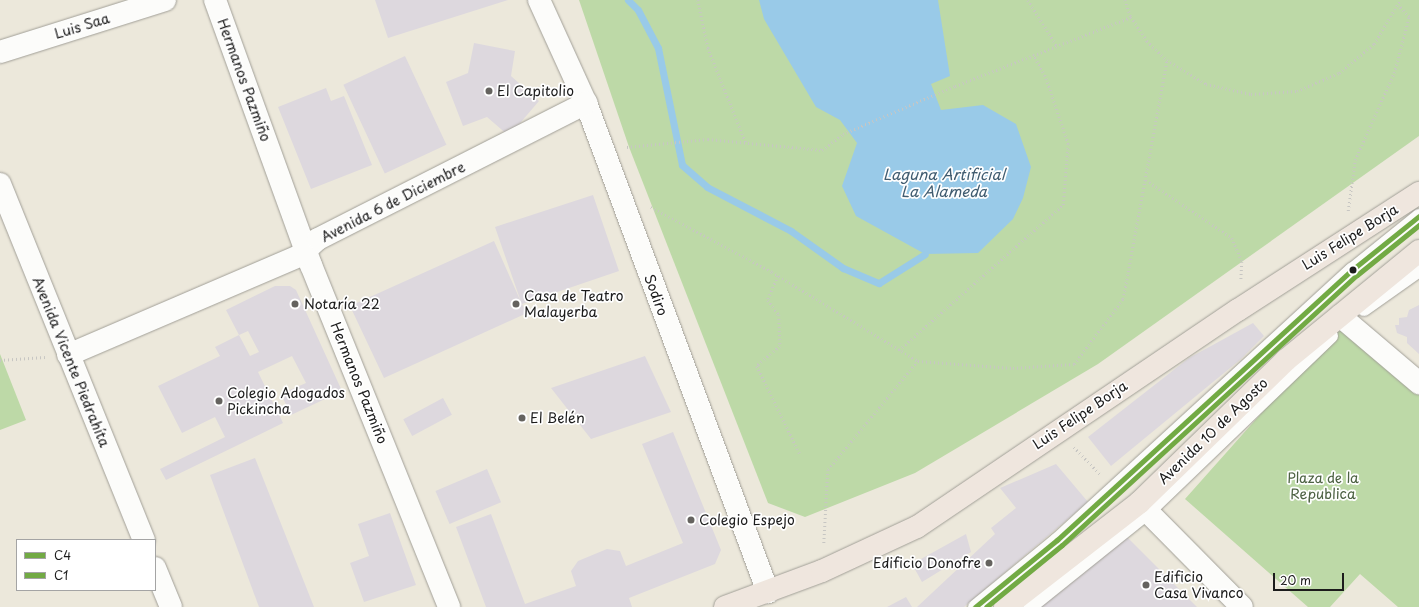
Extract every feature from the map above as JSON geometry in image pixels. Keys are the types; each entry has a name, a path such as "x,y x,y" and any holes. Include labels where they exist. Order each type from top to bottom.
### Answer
{"main road":[{"name":"Luis Felipe Borja","path":"726,607 822,571 917,527 1238,310 1419,194"},
{"name":"Avenida 10 de Agosto","path":"1005,607 1143,508 1286,360 1343,319 1419,251"}],"street":[{"name":"Luis Saa","path":"0,52 165,0"},
{"name":"Hermanos Pazmiño","path":"215,0 306,250 447,606"},
{"name":"Sodiro","path":"539,0 586,103 768,592"},
{"name":"Avenida 6 de Diciembre","path":"68,355 299,256 318,239 586,103"},
{"name":"Avenida Vicente Piedrahíta","path":"0,184 144,539"},
{"path":"1343,319 1419,383"},
{"path":"1143,508 1242,607"},
{"path":"156,570 171,607"}],"lane":[{"path":"976,607 1057,540 1352,270 1419,216"},
{"path":"1343,319 1419,270"},
{"path":"1030,607 1143,508"}],"path":[{"path":"698,0 708,48 746,143"},
{"path":"1028,0 1057,46"},
{"path":"1125,0 1131,18 1167,60 1206,84 1251,94 1297,91 1339,73 1374,44 1400,0"},
{"path":"1348,215 1355,160 1394,73 1409,17 1398,5"},
{"path":"631,147 708,139 822,150 843,134 955,86 1131,18"},
{"path":"899,350 1063,205 1068,144 1045,76 1033,55"},
{"path":"642,203 778,276 918,361 1013,368 1074,364 1123,299 1167,60"},
{"path":"1146,180 1232,238 1242,262 1238,310"},
{"path":"778,276 768,300 780,315 780,346 757,366 800,454"},
{"path":"0,360 68,355"},
{"path":"822,571 828,470 918,361"},
{"path":"1071,444 1104,479"}],"green space":[{"path":"579,0 1419,0 1419,136 1098,364 915,473 805,517 768,503 629,147"},
{"name":"Plaza de la Republica","path":"1340,325 1419,395 1419,607 1398,607 1360,574 1330,607 1308,607 1185,499"},
{"path":"0,354 26,420 0,430"}],"water":[{"name":"Laguna Artificial La Alameda","path":"759,0 938,0 950,76 931,84 941,110 983,105 1016,124 1031,167 1023,198 1013,219 978,253 925,254 856,216 842,186 857,143 840,120 816,107 764,19"}],"building":[{"path":"375,0 508,0 388,38"},
{"name":"El Capitolio","path":"474,43 515,51 511,76 539,101 509,136 487,117 463,126 446,82 468,73"},
{"path":"405,56 446,145 385,174 343,85"},
{"path":"326,88 331,101 344,96 372,165 311,189 278,107"},
{"path":"593,195 619,271 522,304 527,313 384,378 350,306 494,241 521,302 495,227"},
{"path":"275,286 290,286 296,290 342,391 291,415 281,394 306,383 292,356 258,372 283,423 166,480 160,469 225,437 215,417 182,433 158,386 220,356 215,347 239,335 226,310","holes":["248,331 259,352 250,356 239,335"]},
{"path":"1419,305 1419,354 1407,343 1407,337 1397,333 1395,325 1399,325 1399,318 1407,317 1409,310"},
{"path":"1253,323 1264,336 1241,359 1111,466 1088,437 1189,358"},
{"path":"645,356 671,412 591,439 551,388"},
{"path":"443,398 452,415 412,436 403,419"},
{"name":"Colegio Espejo","path":"673,432 721,550 715,564 629,598 632,607 486,607 456,527 491,514 525,604 576,586 571,571 578,561 607,549 620,551 626,566 683,543 642,444"},
{"path":"255,458 314,607 259,607 210,475"},
{"path":"1056,464 1088,502 964,607 917,607 995,534 991,528 1016,508 1000,488"},
{"path":"487,469 501,502 450,524 435,491"},
{"path":"390,513 416,585 364,602 350,563 369,556 358,524"},
{"path":"966,534 971,552 922,582 912,564"},
{"path":"1126,536 1197,607 1036,607"},
{"path":"906,597 912,607 887,607"}],"waterway":[{"path":"628,0 638,10 658,48 682,165 707,187 791,231 843,268 879,283 925,254"}],"transit line":[{"name":"C4","path":"975,607 1057,540 1352,270 1419,216"},
{"name":"C1","path":"986,607 1062,545 1357,275 1419,225"}],"place":[{"name":"El Capitolio","path":"489,91"},
{"name":"Notaría 22","path":"295,304"},
{"name":"Casa de Teatro Malayerba","path":"516,304"},
{"name":"Colegio Adogados Pickincha","path":"219,401"},
{"name":"El Belén","path":"522,418"},
{"name":"Colegio Espejo","path":"691,520"},
{"name":"Edificio Donofre","path":"989,563"},
{"name":"Edificio Casa Vivanco","path":"1146,585"}]}
